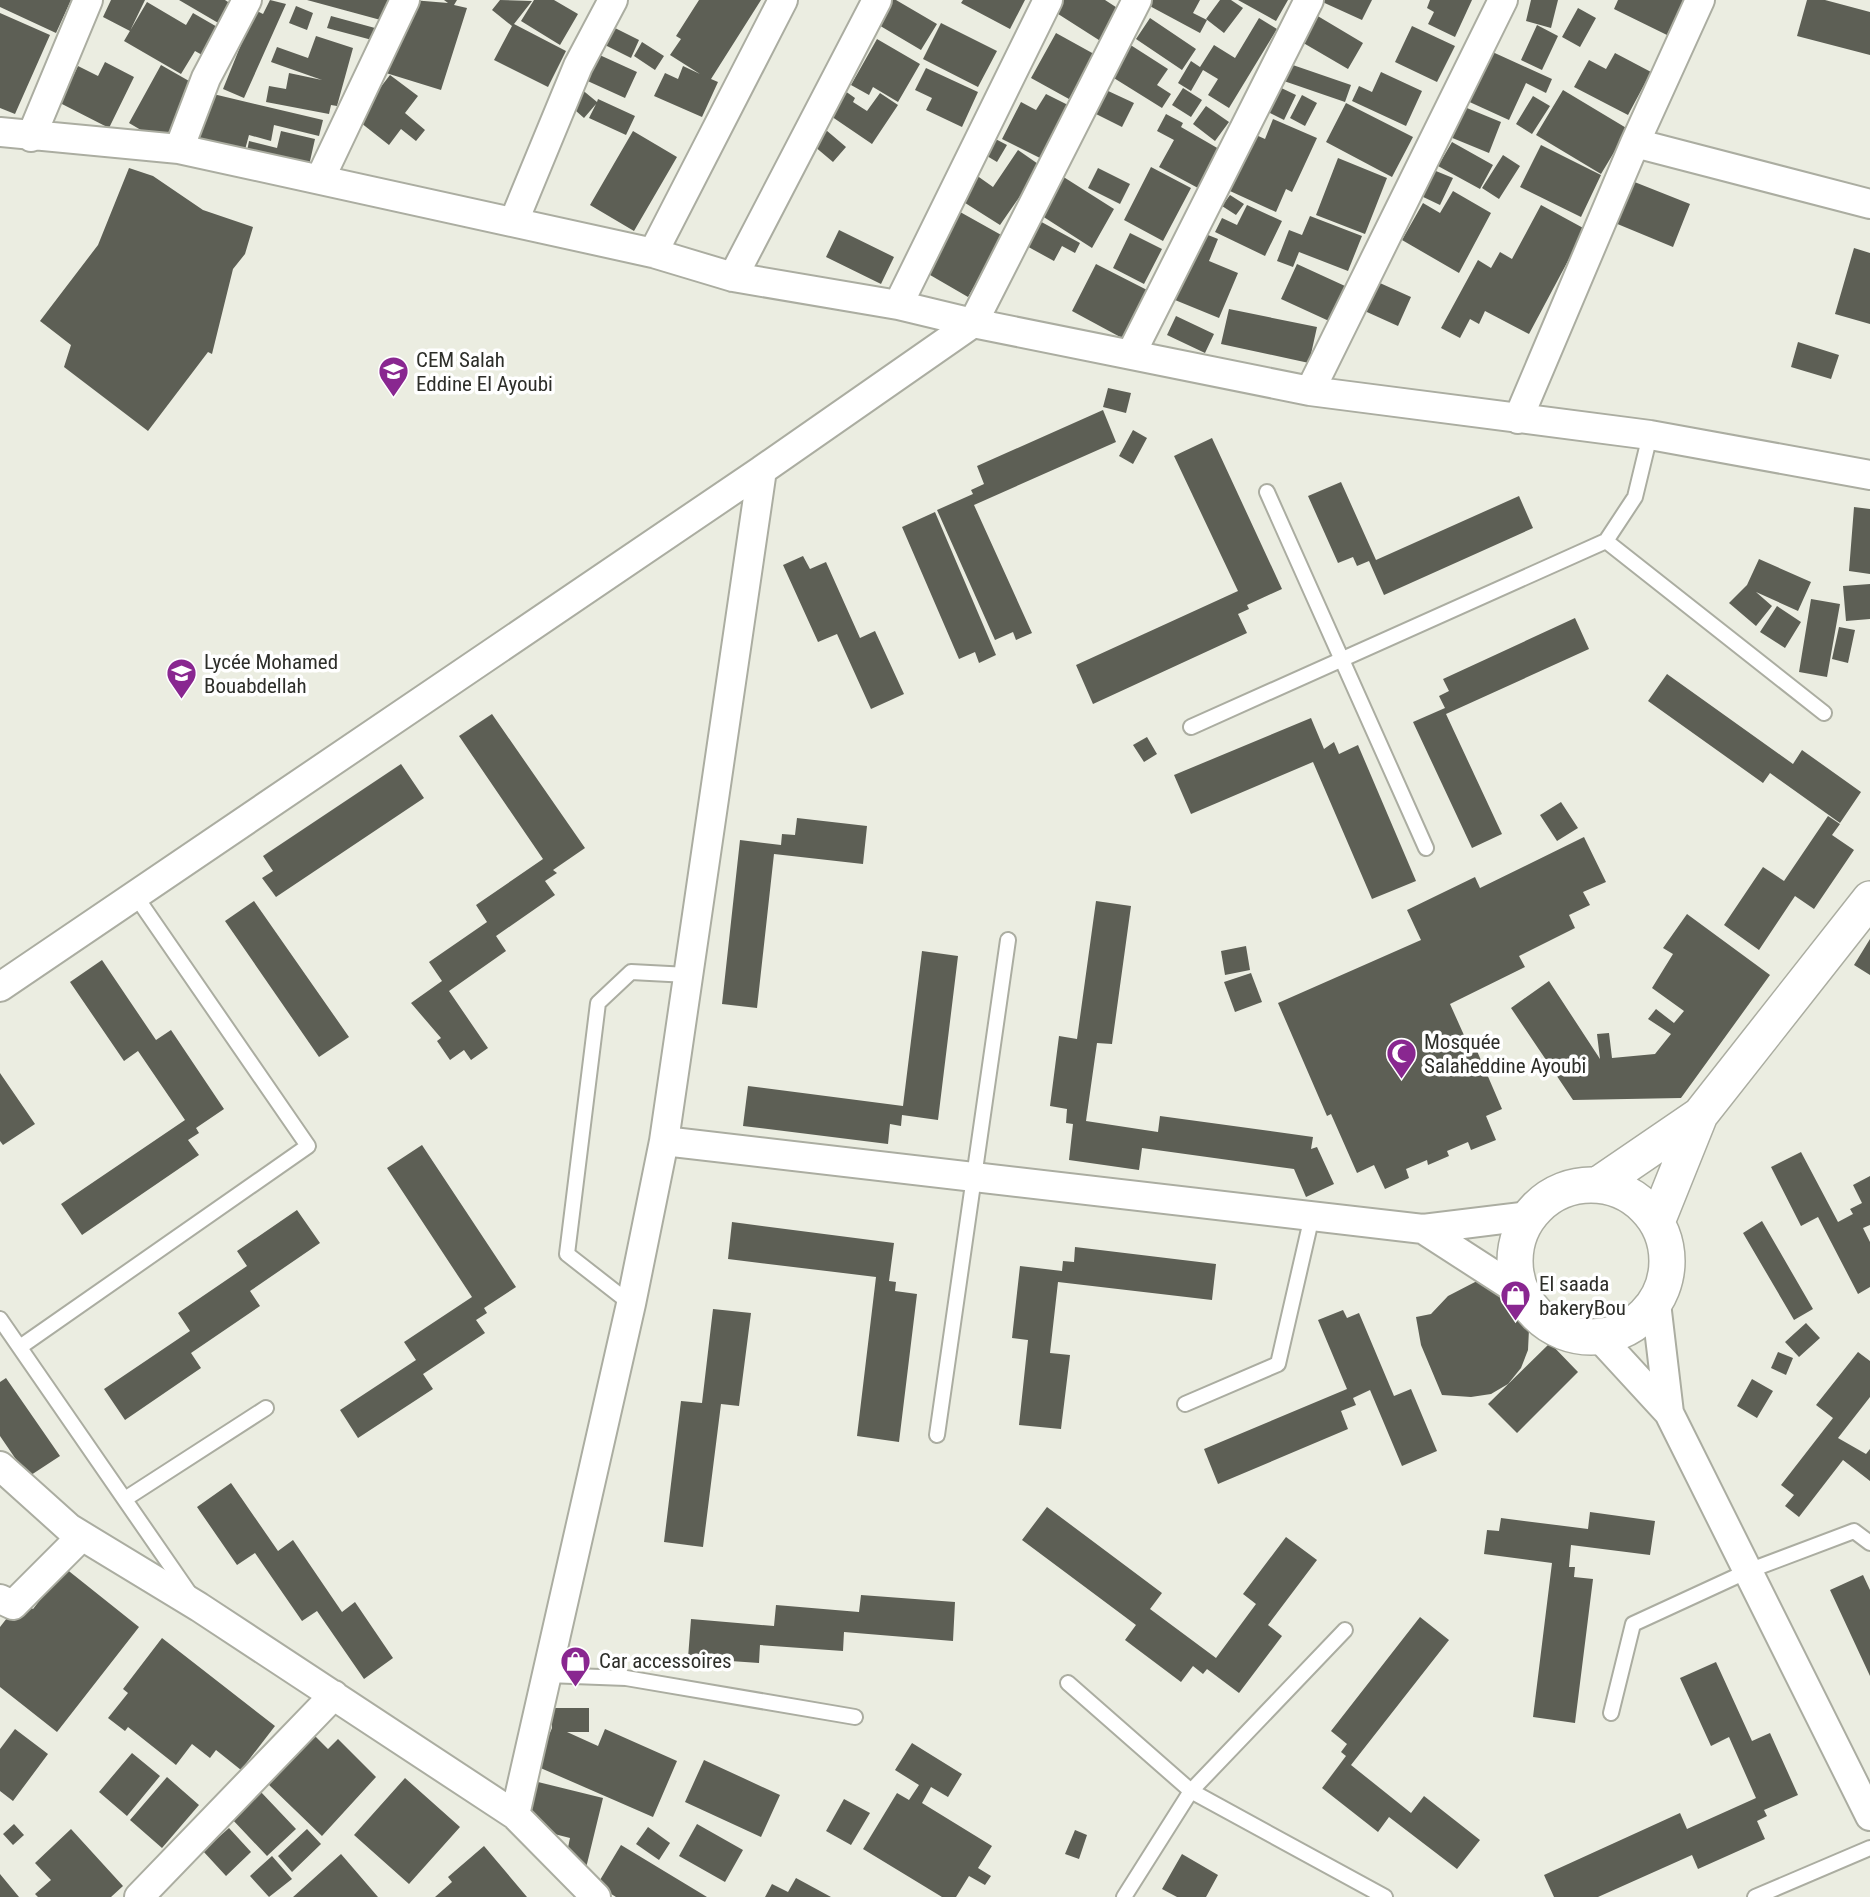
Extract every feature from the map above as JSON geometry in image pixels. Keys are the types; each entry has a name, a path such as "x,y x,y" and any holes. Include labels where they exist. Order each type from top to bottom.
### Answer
{"street":[{"path":"32,137 88,0"},
{"path":"180,149 206,78 247,0"},
{"path":"320,179 405,0"},
{"path":"514,221 578,66 613,0"},
{"path":"653,253 783,0"},
{"path":"733,277 877,0"},
{"path":"898,305 1048,0"},
{"path":"0,987 762,470 973,323 1137,0"},
{"path":"1131,355 1309,0"},
{"path":"1310,391 1503,0"},
{"path":"1518,419 1635,143 1700,0"},
{"path":"0,132 180,149 653,253 733,277 898,305 973,323 1310,391 1650,435 1870,475"},
{"path":"1635,143 1870,204"},
{"path":"515,1815 631,1304 664,1141 762,470"},
{"path":"1657,1222 1700,1115 1870,899"},
{"path":"1600,1184 1700,1115"},
{"path":"664,1141 1423,1229 1528,1216"},
{"path":"1600,1184 1622,1191 1642,1203 1657,1222 1665,1241 1668,1263 1665,1284 1656,1303 1632,1326 1600,1338 1562,1332 1532,1309 1521,1293 1515,1274 1515,1254 1519,1234 1528,1216 1542,1201 1579,1185 1600,1184"},
{"path":"1423,1229 1521,1293"},
{"path":"1656,1303 1669,1413"},
{"path":"1600,1338 1669,1413 1870,1816"},
{"path":"0,1466 82,1536 199,1607 515,1815 596,1897"},
{"path":"0,1599 13,1605 82,1536"},
{"path":"139,1897 334,1695"}],"lane":[{"path":"1191,727 1606,541 1635,498 1650,435"},
{"path":"1267,492 1426,848"},
{"path":"1606,541 1824,713"},
{"path":"20,1347 308,1146 135,895"},
{"path":"937,1435 1008,940"},
{"path":"631,1304 567,1254 598,1003 631,972 688,975"},
{"path":"1185,1404 1278,1364 1312,1216"},
{"path":"0,1319 199,1607"},
{"path":"125,1499 266,1408"},
{"path":"1611,1713 1633,1624 1748,1571 1854,1531 1870,1543"},
{"path":"1124,1897 1191,1791 1345,1630"},
{"path":"547,1675 626,1678 855,1717"},
{"path":"1068,1683 1191,1791 1385,1897"},
{"path":"1755,1897 1870,1848"}],"building":[{"path":"0,0 71,0 56,33 0,7"},
{"path":"111,0 145,0 130,31 103,17"},
{"path":"179,0 225,0 231,4 220,24"},
{"path":"270,0 286,4 244,98 223,89 255,10 263,14"},
{"path":"307,0 393,0 388,22"},
{"path":"412,0 448,3 444,0 457,0 454,5 467,8 441,90 386,73"},
{"path":"500,0 532,1 514,24 566,51 548,87 494,60 512,26 492,10"},
{"path":"534,0 554,0 578,14 560,45 521,21"},
{"path":"699,0 761,0 711,79 718,82 702,117 654,96 665,73 678,79 683,66 700,74 670,55 681,39 676,36"},
{"path":"891,0 896,0 937,24 921,50 877,24"},
{"path":"963,0 1025,0 1010,29 961,3"},
{"path":"1063,0 1105,0 1122,11 1102,42 1055,12"},
{"path":"1148,0 1200,0 1193,13 1207,20 1200,33 1146,4"},
{"path":"1220,0 1231,0 1243,8 1224,33 1206,19"},
{"path":"1238,0 1288,0 1276,21"},
{"path":"1318,0 1372,0 1362,20"},
{"path":"1430,0 1472,0 1455,37 1428,24 1434,12 1427,8"},
{"path":"1531,0 1558,0 1551,28 1526,21"},
{"path":"1618,0 1684,0 1667,35 1614,9"},
{"path":"1807,0 1825,0 1870,12 1870,55 1797,36"},
{"path":"147,2 186,25 193,13 219,28 204,56 195,51 181,74 124,41"},
{"path":"296,6 313,13 307,30 289,23"},
{"path":"1578,8 1596,18 1580,47 1562,37"},
{"path":"0,13 50,35 15,114 0,108"},
{"path":"1316,15 1363,43 1348,69 1300,41"},
{"path":"331,16 375,28 372,40 327,28"},
{"path":"1150,18 1196,49 1182,70 1136,39"},
{"path":"1259,18 1277,29 1229,108 1208,95 1218,79 1203,70 1191,91 1178,83 1191,61 1200,67 1214,45 1235,58"},
{"path":"941,23 997,51 978,87 923,59"},
{"path":"1537,25 1558,36 1542,70 1521,60"},
{"path":"611,26 639,40 631,58 603,44"},
{"path":"1412,26 1455,46 1437,82 1395,62"},
{"path":"1056,33 1094,54 1069,99 1031,78"},
{"path":"316,36 353,48 337,106 331,105 329,114 266,102 269,86 286,89 289,73 322,80 271,62 277,47 308,58"},
{"path":"877,39 920,64 898,102 873,87 869,95 851,85"},
{"path":"642,42 664,56 655,70 634,56"},
{"path":"1129,44 1168,69 1157,85 1171,94 1162,108 1109,75"},
{"path":"1486,49 1552,79 1546,93 1526,83 1509,120 1463,99"},
{"path":"593,52 637,72 625,98 581,78"},
{"path":"1615,53 1651,72 1628,115 1574,87 1589,60 1606,69"},
{"path":"105,62 134,77 109,128 60,103 78,66 98,76"},
{"path":"1287,63 1351,85 1345,102 1281,80"},
{"path":"161,65 196,85 163,143 129,123"},
{"path":"926,68 978,92 962,127 926,110 932,98 915,90"},
{"path":"1381,72 1422,91 1406,126 1352,101 1359,86 1372,92"},
{"path":"390,75 418,96 405,113 425,130 416,141 401,129 389,145 356,119"},
{"path":"1273,84 1296,95 1284,120 1262,109"},
{"path":"838,86 855,98 853,102 867,111 880,93 898,105 872,144 822,110"},
{"path":"580,88 597,102 598,99 635,116 626,135 589,118 596,104 584,118 567,103"},
{"path":"1183,88 1202,100 1191,117 1172,105"},
{"path":"1106,90 1134,103 1122,127 1094,113"},
{"path":"1563,90 1628,129 1601,174 1536,135"},
{"path":"209,93 323,120 319,136 274,125 271,141 249,135 243,157 196,146"},
{"path":"1046,94 1068,105 1040,158 1002,139 1021,102 1036,110"},
{"path":"1302,95 1317,103 1305,126 1290,118"},
{"path":"1533,96 1550,106 1532,134 1516,124"},
{"path":"1346,103 1413,137 1392,177 1326,142"},
{"path":"1206,106 1229,122 1215,141 1193,124"},
{"path":"1462,106 1501,122 1489,153 1450,137"},
{"path":"1166,114 1183,123 1181,127 1219,149 1198,188 1159,167 1174,140 1157,131"},
{"path":"1273,119 1317,138 1292,192 1286,189 1276,212 1219,186 1247,131 1265,139"},
{"path":"826,130 846,147 833,162 814,146"},
{"path":"281,131 315,139 308,170 246,156 249,141 277,148"},
{"path":"633,131 677,157 634,231 590,205"},
{"path":"986,134 1007,145 997,162 977,150"},
{"path":"1452,142 1493,165 1480,189 1438,166"},
{"path":"1541,145 1601,175 1581,217 1520,187"},
{"path":"1018,150 1041,166 1000,225 951,194 969,170 993,187"},
{"path":"1503,155 1520,166 1499,199 1482,188"},
{"path":"1338,158 1387,178 1365,234 1316,215"},
{"path":"1151,167 1191,188 1163,241 1124,220"},
{"path":"129,168 153,176 203,210 253,227 245,254 233,269 212,354 208,352 148,431 64,367 71,345 40,321 98,245"},
{"path":"1098,168 1130,184 1120,204 1088,188"},
{"path":"1431,169 1453,178 1440,205 1419,195"},
{"path":"1062,176 1114,209 1092,248 1039,214"},
{"path":"1632,181 1690,204 1673,247 1615,223"},
{"path":"1453,191 1491,213 1459,273 1402,240 1423,203 1440,213"},
{"path":"1230,195 1244,204 1236,215 1222,206"},
{"path":"1247,205 1282,221 1265,256 1215,232 1222,218 1237,225"},
{"path":"1541,205 1585,229 1529,334 1485,311 1479,324 1470,319 1460,338 1441,328 1478,260 1491,268 1500,252 1512,259"},
{"path":"953,208 1003,236 968,297 918,268"},
{"path":"1310,216 1362,236 1348,271 1299,252 1293,267 1277,261 1289,230 1302,235"},
{"path":"1036,219 1080,243 1075,253 1062,246 1054,261 1023,244"},
{"path":"839,230 894,257 881,284 826,257"},
{"path":"1130,233 1162,249 1144,284 1113,268"},
{"path":"1203,233 1218,239 1209,261 1238,273 1219,318 1175,300"},
{"path":"1854,248 1870,253 1870,324 1835,314"},
{"path":"1096,264 1147,290 1122,338 1072,311"},
{"path":"1297,264 1345,286 1329,321 1281,299"},
{"path":"1371,279 1411,297 1398,326 1358,308"},
{"path":"1229,309 1317,327 1309,363 1221,344"},
{"path":"1176,316 1214,334 1205,353 1167,335"},
{"path":"1798,342 1839,355 1831,379 1791,367"},
{"path":"1108,388 1131,393 1126,413 1103,407"},
{"path":"1103,410 1116,442 974,505 1032,633 1016,640 1013,632 995,640 937,510 973,494 971,490 984,484 977,466"},
{"path":"1133,430 1147,438 1133,464 1119,456"},
{"path":"1212,438 1282,589 1247,605 1249,609 1238,614 1247,633 1093,704 1076,665 1238,591 1174,456"},
{"path":"1341,482 1376,560 1519,496 1533,528 1384,595 1369,561 1357,566 1353,557 1338,563 1308,496"},
{"path":"1854,507 1870,509 1870,574 1849,571"},
{"path":"935,512 996,655 979,663 975,652 959,659 902,527"},
{"path":"803,556 810,569 826,562 860,638 875,631 904,694 871,709 837,634 818,642 783,565"},
{"path":"1759,559 1811,582 1798,611 1756,592 1772,606 1756,626 1729,603 1747,585"},
{"path":"1870,584 1870,619 1846,621 1843,586"},
{"path":"1811,599 1840,604 1827,677 1799,672"},
{"path":"1777,606 1801,622 1785,648 1760,632"},
{"path":"1575,618 1589,649 1446,714 1502,834 1472,848 1413,722 1445,708 1439,696 1449,691 1443,679"},
{"path":"1839,627 1855,630 1848,663 1832,659"},
{"path":"1667,674 1793,764 1802,750 1861,792 1840,823 1770,773 1763,783 1648,701"},
{"path":"492,714 585,848 553,870 557,873 545,881 555,895 496,936 506,951 449,991 488,1048 471,1060 464,1050 450,1060 437,1041 441,1038 411,1003 442,981 429,962 487,922 476,905 543,859 459,736"},
{"path":"1311,718 1324,749 1334,742 1339,754 1358,745 1416,881 1372,899 1313,762 1191,814 1174,775"},
{"path":"1147,737 1157,754 1144,762 1133,745"},
{"path":"401,764 424,798 276,897 262,878 273,871 263,856"},
{"path":"1561,802 1578,828 1557,841 1540,815"},
{"path":"1828,816 1840,824 1832,835 1854,850 1814,909 1795,896 1759,950 1724,925 1763,867 1784,881"},
{"path":"797,818 867,826 863,864 774,854 757,1008 722,1004 740,840 781,845 782,834 795,835"},
{"name":"Mosquée Salaheddine Ayoubi","path":"1584,837 1606,882 1583,892 1590,905 1569,915 1575,928 1519,956 1525,967 1450,1004 1472,1053 1477,1051 1502,1109 1486,1116 1496,1140 1471,1150 1468,1142 1447,1151 1449,1156 1428,1165 1427,1160 1406,1169 1409,1178 1385,1189 1374,1165 1357,1173 1331,1114 1327,1116 1278,1003 1421,940 1407,910 1475,877 1480,888"},
{"path":"254,901 349,1037 319,1057 225,921"},
{"path":"1096,901 1131,906 1112,1044 1097,1043 1086,1121 1158,1132 1160,1116 1313,1137 1311,1149 1317,1147 1334,1184 1306,1197 1294,1169 1142,1148 1139,1170 1069,1160 1073,1124 1066,1123 1067,1109 1050,1106 1059,1036 1077,1039"},
{"path":"1687,914 1770,975 1681,1098 1573,1100 1511,1008 1549,981 1600,1059 1597,1034 1609,1033 1612,1058 1655,1054 1671,1034 1648,1019 1656,1009 1674,1023 1684,1011 1652,988 1673,954 1663,948"},
{"path":"1870,939 1870,975 1854,965"},
{"path":"1246,946 1250,970 1225,975 1221,951"},
{"path":"922,951 958,956 938,1120 902,1115 901,1126 890,1124 888,1144 743,1126 748,1086 903,1106"},
{"path":"102,960 156,1040 171,1030 224,1109 196,1128 199,1133 188,1140 199,1155 82,1235 61,1204 185,1120 138,1051 124,1061 70,982"},
{"path":"1251,973 1262,1002 1235,1012 1224,982"},
{"path":"0,1073 35,1124 3,1145 0,1141"},
{"path":"422,1145 516,1287 484,1308 487,1313 476,1320 485,1333 423,1374 433,1389 358,1438 340,1410 416,1360 404,1342 472,1297 387,1168"},
{"path":"1801,1152 1838,1222 1853,1214 1850,1209 1862,1203 1853,1185 1870,1176 1870,1225 1863,1228 1870,1242 1870,1287 1858,1294 1818,1217 1801,1226 1771,1167"},
{"path":"297,1210 320,1243 250,1291 260,1306 191,1353 201,1368 125,1420 104,1389 190,1331 178,1313 247,1266 237,1251"},
{"path":"1762,1221 1813,1309 1794,1320 1743,1233"},
{"path":"732,1222 894,1243 889,1281 896,1282 895,1291 917,1294 899,1442 857,1436 876,1277 728,1259"},
{"path":"1075,1247 1216,1264 1212,1300 1058,1282 1050,1353 1070,1355 1061,1429 1019,1425 1028,1340 1012,1338 1020,1266 1062,1271 1063,1261 1074,1262"},
{"path":"1477,1281 1511,1296 1523,1311 1529,1329 1528,1350 1521,1368 1508,1384 1491,1394 1471,1397 1442,1395 1421,1345 1416,1317 1431,1314 1448,1296"},
{"path":"713,1309 751,1313 739,1406 721,1404 703,1547 664,1542 681,1401 702,1403"},
{"path":"1343,1310 1347,1318 1359,1313 1394,1396 1411,1389 1437,1451 1402,1466 1370,1390 1353,1398 1356,1405 1341,1411 1348,1429 1218,1484 1204,1449 1347,1389 1318,1320"},
{"path":"1806,1323 1820,1338 1799,1357 1785,1342"},
{"path":"1550,1343 1578,1372 1517,1433 1488,1404"},
{"path":"1778,1352 1793,1358 1786,1375 1771,1368"},
{"path":"1858,1352 1870,1361 1870,1397 1838,1438 1866,1454 1870,1449 1870,1481 1843,1460 1799,1517 1785,1506 1794,1495 1781,1485 1833,1418 1816,1405"},
{"path":"6,1378 60,1456 28,1477 0,1436 0,1382"},
{"path":"1752,1379 1773,1391 1757,1418 1737,1406"},
{"path":"231,1483 278,1551 293,1540 342,1612 355,1602 393,1658 364,1679 317,1611 302,1621 255,1553 237,1565 197,1507"},
{"path":"1047,1507 1162,1593 1150,1609 1216,1658 1256,1604 1243,1594 1286,1537 1317,1560 1268,1625 1282,1636 1239,1693 1207,1669 1203,1674 1193,1666 1181,1682 1125,1640 1136,1625 1022,1540"},
{"path":"1590,1512 1655,1521 1650,1555 1571,1545 1569,1567 1575,1567 1574,1577 1593,1579 1575,1723 1533,1717 1552,1563 1484,1554 1487,1530 1499,1531 1501,1518 1588,1529"},
{"path":"65,1568 139,1627 57,1732 0,1687 0,1627 21,1600 33,1609"},
{"path":"1863,1575 1870,1590 1870,1676 1830,1590"},
{"path":"861,1595 955,1602 953,1641 844,1632 843,1651 760,1645 759,1663 688,1658 691,1619 774,1626 776,1605 859,1612"},
{"path":"1420,1617 1449,1640 1351,1765 1411,1813 1424,1796 1480,1840 1457,1869 1389,1817 1378,1832 1322,1788 1346,1756 1341,1752 1347,1744 1331,1731"},
{"path":"162,1638 275,1726 241,1770 216,1750 210,1758 192,1744 176,1765 128,1727 125,1731 108,1718 128,1693 123,1689"},
{"path":"1716,1662 1752,1741 1770,1733 1798,1795 1764,1810 1767,1816 1757,1821 1765,1839 1698,1869 1692,1855 1598,1897 1554,1897 1544,1875 1680,1813 1687,1829 1756,1798 1729,1737 1711,1746 1680,1678"},
{"path":"552,1708 589,1708 589,1732 567,1732 598,1746 605,1729 677,1761 653,1817 536,1766 552,1728"},
{"path":"15,1729 48,1754 13,1801 0,1791 0,1749"},
{"path":"313,1734 328,1749 338,1739 376,1777 322,1836 267,1783"},
{"path":"912,1743 962,1774 948,1797 931,1787 922,1803 992,1846 978,1868 991,1876 985,1885 969,1876 956,1897 942,1897 863,1849 897,1793 909,1800 919,1785 895,1770"},
{"path":"132,1753 160,1776 127,1816 99,1792"},
{"path":"704,1760 780,1795 761,1837 685,1802"},
{"path":"167,1777 199,1805 162,1848 130,1820"},
{"path":"405,1778 460,1827 409,1884 354,1835"},
{"path":"538,1782 603,1798 586,1868 565,1862 570,1838 527,1827"},
{"path":"260,1791 296,1829 267,1856 231,1818"},
{"path":"844,1799 870,1813 851,1845 826,1831"},
{"path":"14,1824 24,1835 13,1845 3,1834"},
{"path":"697,1824 743,1850 725,1882 679,1856"},
{"path":"648,1827 670,1843 659,1860 636,1844"},
{"path":"229,1828 251,1852 226,1876 203,1851"},
{"path":"71,1829 123,1886 111,1897 38,1897 35,1894 51,1880 35,1863"},
{"path":"307,1829 321,1844 292,1872 278,1856"},
{"path":"1075,1830 1087,1835 1079,1859 1065,1854"},
{"path":"621,1845 707,1897 616,1897 597,1885"},
{"path":"484,1846 527,1897 435,1897 452,1882 448,1877"},
{"path":"341,1854 378,1897 293,1897"},
{"path":"1182,1854 1218,1875 1206,1897 1177,1897 1162,1889"},
{"path":"272,1856 292,1879 269,1897 250,1876"},
{"path":"0,1874 19,1897 0,1897"},
{"path":"796,1878 831,1897 765,1897 772,1884 788,1892"}],"place":[{"name":"CEM Salah Eddine El Ayoubi","path":"393,399"},
{"name":"Lycée Mohamed Bouabdellah","path":"181,701"},
{"name":"Mosquée Salaheddine Ayoubi","path":"1401,1081"},
{"name":"El saada bakeryBou","path":"1516,1323"},
{"name":"Car accessoires","path":"576,1688"}]}
